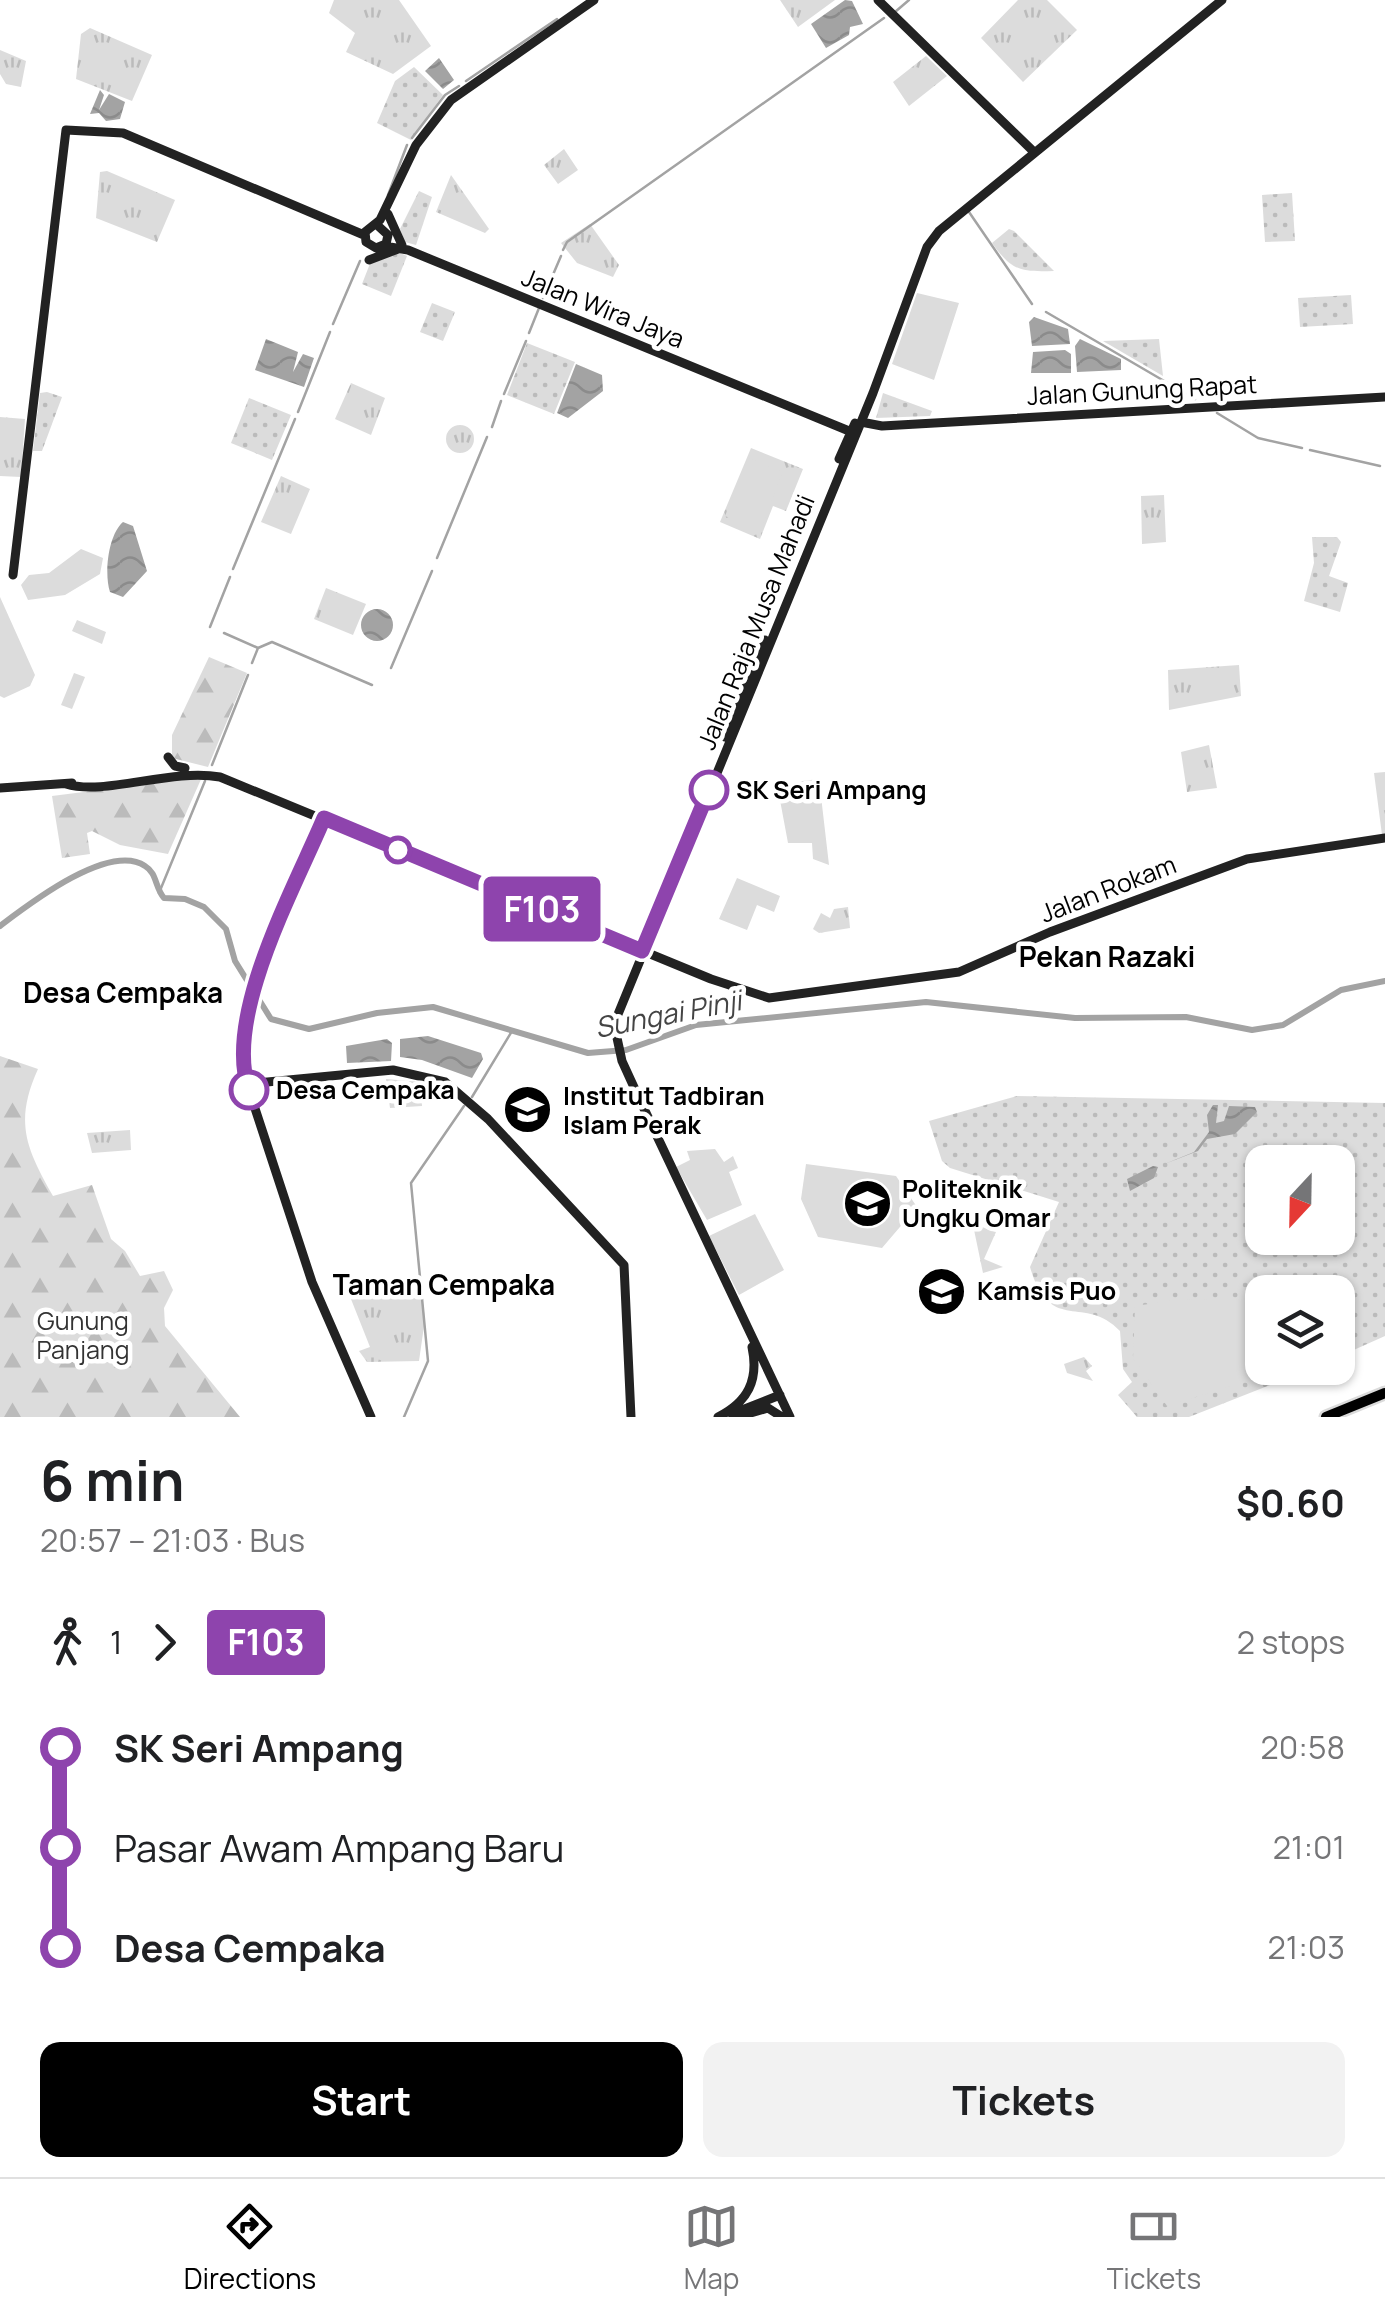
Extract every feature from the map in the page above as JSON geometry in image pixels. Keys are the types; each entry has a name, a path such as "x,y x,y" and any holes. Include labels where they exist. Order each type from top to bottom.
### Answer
{"main road":[{"path":"386,214 404,248 368,258 370,230 386,214 416,146 452,100 594,0"},
{"path":"878,0 1031,152"},
{"name":"Jalan Raja Musa Mahadi","path":"861,418 929,235 1219,0"},
{"name":"Jalan Wira Jaya","path":"13,575 66,130 122,133 343,223 370,230 404,248 852,433"},
{"name":"Jalan Raja Musa Mahadi","path":"777,1396 620,1061 614,1044 614,1024 744,693 852,433 873,393 933,238 1031,152"},
{"path":"384,246 371,247 370,230 386,214"},
{"path":"370,230 384,246"},
{"name":"Jalan Wira Jaya","path":"384,246 404,248"},
{"path":"873,393 870,413 880,422"},
{"name":"Jalan Gunung Rapat","path":"861,418 902,423 1385,397"},
{"name":"Jalan Gunung Rapat","path":"861,418 902,423"},
{"name":"Jalan Raja Musa Mahadi","path":"640,950 766,654 852,433"},
{"path":"725,749 744,693 766,654"},
{"path":"168,756 174,766 214,776"},
{"path":"66,784 185,768"},
{"path":"148,777 166,769 214,776"},
{"path":"0,788 200,774"},
{"name":"Jalan Rokam","path":"214,776 762,997 960,972 1050,932 1237,862 1385,838"},
{"name":"Jalan Raja Musa Mahadi","path":"620,1061 786,1417"},
{"path":"372,1417 312,1282 247,1084 393,1070 427,1076 462,1094 624,1265 631,1417"},
{"path":"722,1417 750,1389 752,1347"},
{"path":"722,1417 777,1396"},
{"path":"738,1416 777,1396"},
{"path":"1326,1417 1385,1396"},
{"path":"1341,1417 1385,1396"},
{"path":"738,1416 768,1408 786,1417"}],"green space":[{"path":"334,0 399,0 431,46 393,74 346,52 355,33 329,13"},
{"path":"780,0 835,0 798,27"},
{"path":"1018,0 1047,0 1077,30 1023,82 981,38"},
{"path":"90,28 152,55 132,101 76,79 81,34"},
{"path":"0,50 26,61 21,87 6,84 0,74"},
{"path":"926,56 947,76 909,106 893,82"},
{"path":"414,67 443,95 411,140 377,123 395,81"},
{"path":"564,149 578,170 558,184 544,165"},
{"path":"107,171 175,200 157,242 96,218 100,172"},
{"path":"451,175 489,229 485,233 436,212"},
{"path":"419,191 432,197 416,245 405,242 400,229"},
{"path":"1292,193 1295,241 1265,242 1262,195"},
{"path":"590,224 619,265 613,277 577,263 561,243"},
{"path":"1009,229 1054,271 1025,270 1005,259 992,243"},
{"path":"398,252 407,256 391,296 362,284 371,261"},
{"path":"917,293 959,303 934,380 892,364"},
{"path":"1351,295 1353,324 1300,327 1298,298"},
{"path":"432,303 455,312 443,341 420,332"},
{"path":"1159,339 1163,376 1103,341"},
{"path":"527,343 575,362 554,414 507,395"},
{"path":"351,383 385,398 371,435 335,419"},
{"path":"40,393 62,397 42,451 33,451"},
{"path":"883,393 932,411 930,416 876,418"},
{"path":"249,398 291,415 272,460 231,443"},
{"path":"0,417 25,419 21,477 0,476"},
{"path":"460,425 470,429 474,439 470,449 460,453 450,449 446,439 450,429"},
{"path":"751,448 803,469 786,511 773,506 760,539 720,522"},
{"path":"748,458 783,472 760,530 725,516"},
{"path":"281,476 310,489 291,534 261,522"},
{"path":"1164,495 1166,542 1142,544 1141,496"},
{"path":"1312,537 1337,537 1341,542 1329,576 1348,583 1340,612 1304,601 1314,563"},
{"path":"81,549 103,558 100,574 65,595 28,600 21,585 29,575 49,573"},
{"path":"326,588 366,604 353,635 314,619"},
{"path":"0,597 35,675 30,686 4,698 0,696"},
{"path":"77,620 106,632 102,644 72,631"},
{"path":"209,657 247,673 208,767 172,758 172,735"},
{"path":"1239,665 1241,696 1169,710 1168,670"},
{"path":"74,673 85,677 72,709 61,705"},
{"path":"1209,745 1217,788 1187,792 1181,752"},
{"path":"1385,772 1385,834 1382,835 1374,773"},
{"path":"202,777 168,854 120,845 92,831 87,833 90,854 62,858 52,796"},
{"path":"819,779 829,865 813,859 812,843 788,843 777,784"},
{"path":"737,878 780,896 774,912 757,905 747,930 719,919"},
{"path":"848,907 850,928 819,933 813,929 821,913 830,918 834,909"},
{"name":"Gunung Panjang","path":"0,1056 38,1069 26,1104 26,1134 53,1196 92,1185 111,1239 125,1251 140,1276 164,1271 173,1290 164,1308 165,1326 240,1417 0,1417"},
{"path":"386,1079 421,1082 422,1106 390,1108"},
{"path":"1017,1096 1385,1103 1385,1336 1355,1349 1355,1275 1245,1275 1245,1385 1270,1385 1189,1417 1137,1417 1118,1395 1132,1382 1123,1369 1120,1331 1107,1320 1058,1308 1047,1301 1030,1267 1059,1202 950,1168 942,1161 929,1121"},
{"path":"130,1130 131,1150 92,1153 87,1133"},
{"path":"715,1149 724,1162 733,1156 738,1168 729,1172 742,1205 707,1220 676,1167 690,1160 687,1151"},
{"path":"806,1164 896,1176 917,1207 882,1248 818,1237 801,1199"},
{"path":"755,1214 784,1270 739,1295 709,1236"},
{"path":"951,1216 996,1232 984,1259 1003,1267 983,1273 973,1225 954,1225"},
{"path":"419,1277 425,1319 419,1361 367,1362 359,1351 370,1347 345,1284"},
{"path":"1183,1299 1245,1300 1245,1382 1167,1406 1133,1358 1135,1306"},
{"path":"1084,1357 1092,1366 1086,1371 1093,1381 1067,1373 1064,1364"}],"water":[{"path":"845,0 852,1 863,24 850,27 849,35 826,48 811,24"},
{"path":"439,58 454,80 443,89 425,71"},
{"path":"100,90 104,95 99,110 109,94 125,102 120,119 106,121 99,113 90,114"},
{"path":"1034,317 1068,329 1070,344 1032,346 1029,322"},
{"path":"266,339 298,352 293,372 303,354 314,358 304,387 255,370"},
{"path":"1080,339 1121,359 1121,370 1077,372 1075,346"},
{"path":"1065,350 1071,354 1071,373 1031,373 1033,352"},
{"path":"576,364 602,375 603,391 568,418 557,413"},
{"path":"123,522 133,526 147,571 123,597 110,592 107,575 111,545"},
{"path":"377,609 388,614 393,625 388,636 377,641 366,636 361,625 366,614"},
{"path":"428,1036 481,1053 483,1059 472,1078 422,1060 400,1057 400,1039"},
{"path":"387,1039 392,1043 391,1061 347,1063 346,1046"},
{"path":"1213,1105 1218,1105 1216,1123 1224,1121 1229,1106 1255,1107 1257,1112 1235,1134 1207,1139 1198,1151 1162,1165 1194,1152 1209,1132 1207,1115"},
{"path":"1158,1167 1154,1178 1130,1191 1127,1179"}],"waterway":[{"path":"895,12 909,0"},
{"path":"563,250 567,242 884,18"},
{"path":"466,81 557,19"},
{"path":"412,138 445,95 459,86"},
{"path":"388,195 407,145"},
{"path":"969,212 1032,304"},
{"path":"543,298 561,256"},
{"path":"333,324 360,261"},
{"path":"529,333 539,308"},
{"path":"1046,312 1195,399"},
{"path":"298,412 330,332"},
{"path":"504,394 526,341"},
{"path":"492,427 501,401"},
{"path":"1217,413 1258,438 1302,448"},
{"path":"233,569 295,419"},
{"path":"437,558 487,437"},
{"path":"1310,450 1380,466"},
{"path":"391,668 432,571"},
{"path":"210,627 230,577"},
{"path":"224,633 258,648"},
{"path":"252,663 258,648 272,642 372,685"},
{"path":"212,765 248,675"},
{"path":"159,893 205,781"},
{"name":"Sungai Pinji","path":"0,926 70,879 111,862 130,861 149,869 164,898 185,899 204,907 226,929 235,961 271,1019 309,1029 377,1013 433,1007 588,1053 626,1050 696,1025 926,1002 1075,1018 1186,1017 1252,1030 1283,1025 1341,990 1385,981"},
{"path":"472,1097 512,1031"},
{"path":"404,1417 428,1361 411,1183 464,1106"}],"bus line":[{"name":"F103","path":"249,1090 240,1056 251,1004 324,818 642,951 709,790"}],"place":[{"name":"SK Seri Ampang","path":"709,790"},
{"name":"Desa Cempaka","path":"249,1090"},
{"name":"Institut Tadbiran Islam Perak","path":"528,1110"},
{"name":"Politeknik Ungku Omar","path":"867,1203"},
{"name":"Kamsis Puo","path":"942,1291"}],"district":[{"name":"Pekan Razaki","path":"1107,957"},
{"name":"Desa Cempaka","path":"123,993"},
{"name":"Taman Cempaka","path":"444,1285"}]}
